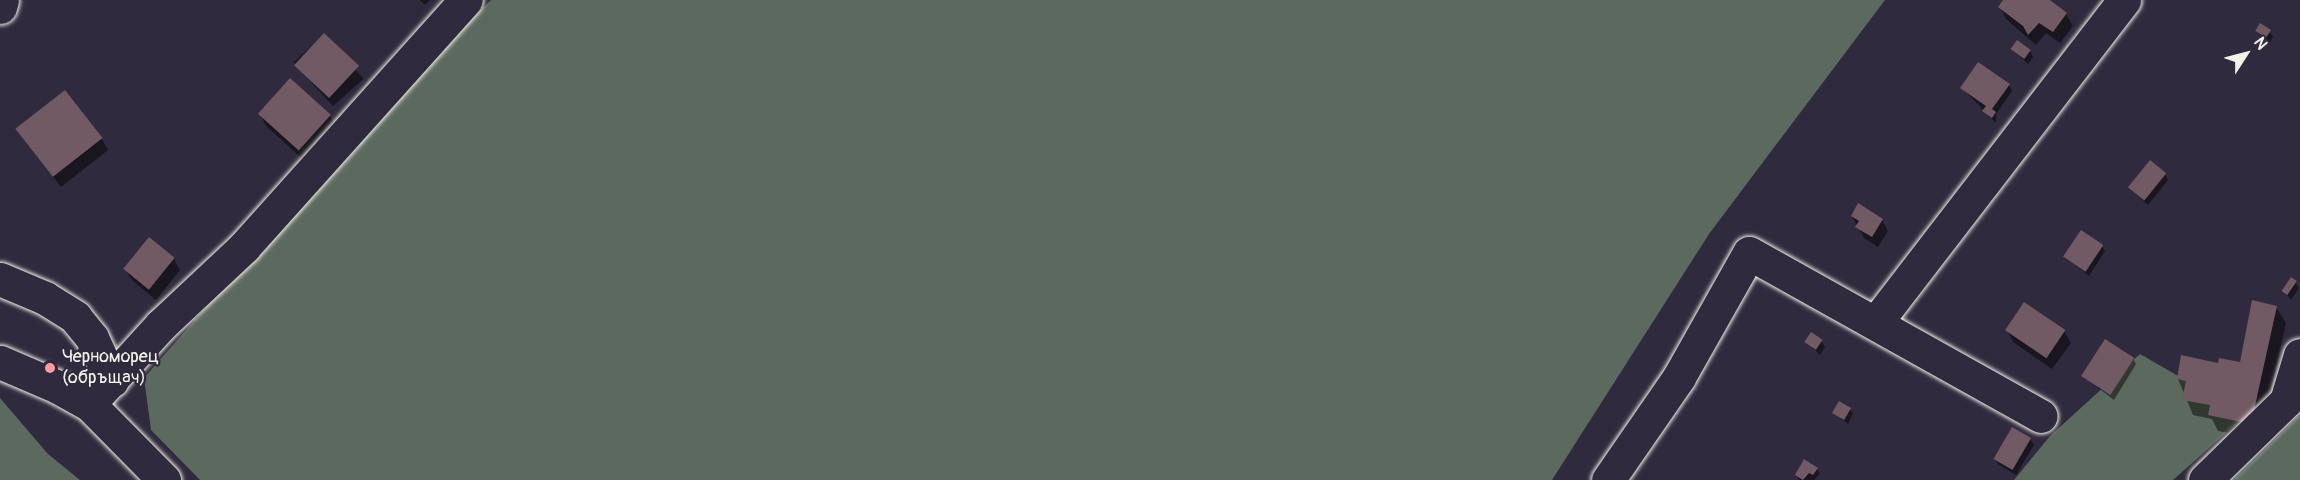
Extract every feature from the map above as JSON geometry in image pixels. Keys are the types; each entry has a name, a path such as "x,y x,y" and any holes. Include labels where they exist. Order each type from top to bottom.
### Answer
{"street":[{"path":"0,7 2,0"},
{"path":"89,404 161,325 244,247 466,0"},
{"path":"1877,321 2124,0"},
{"path":"1608,480 1679,377 1749,253 1877,321 2042,416"},
{"path":"0,279 45,298 75,318 92,338 112,381"},
{"path":"2205,480 2286,401 2300,355"},
{"path":"0,362 89,404 164,480"}],"green space":[{"path":"491,0 1885,0 1709,234 1552,480 200,480 151,430 144,378 389,99"},
{"path":"2140,354 2246,415 2173,480 2014,480 2050,436"},
{"path":"0,398 48,454 80,480 0,480"},
{"path":"2300,415 2300,480 2234,480"}],"building":[{"path":"2003,0 2050,0 2067,13 2053,32 2039,23 2028,35 2023,26 1998,7"},
{"path":"2260,23 2271,30 2266,38 2255,31"},
{"path":"324,33 359,66 329,98 294,65"},
{"path":"2017,40 2031,50 2024,59 2011,49"},
{"path":"1978,62 2010,84 1992,109 1996,112 1992,118 1982,111 1986,106 1960,88"},
{"path":"290,78 331,115 299,150 258,114"},
{"path":"65,90 103,138 53,177 15,129"},
{"path":"2150,160 2166,173 2144,200 2128,187"},
{"path":"1858,203 1883,219 1872,237 1855,227 1859,221 1851,216"},
{"path":"2081,230 2103,245 2085,272 2063,257"},
{"path":"149,237 175,258 149,290 123,269"},
{"path":"2291,277 2297,281 2287,295 2281,291"},
{"path":"2252,300 2277,306 2251,424 2208,415 2210,405 2182,400 2186,381 2177,379 2181,355 2218,363 2219,358 2240,362"},
{"path":"2024,302 2065,330 2046,358 2005,330"},
{"path":"1811,332 1823,340 1816,350 1804,342"},
{"path":"2105,339 2134,358 2110,395 2081,376"},
{"path":"1839,401 1851,408 1844,420 1832,413"},
{"path":"2012,427 2031,438 2013,470 1994,459"},
{"path":"1804,459 1818,468 1813,475 1809,473 1803,480 1795,475"}],"place":[{"name":"Черноморец (обръщач)","path":"50,368"}]}
